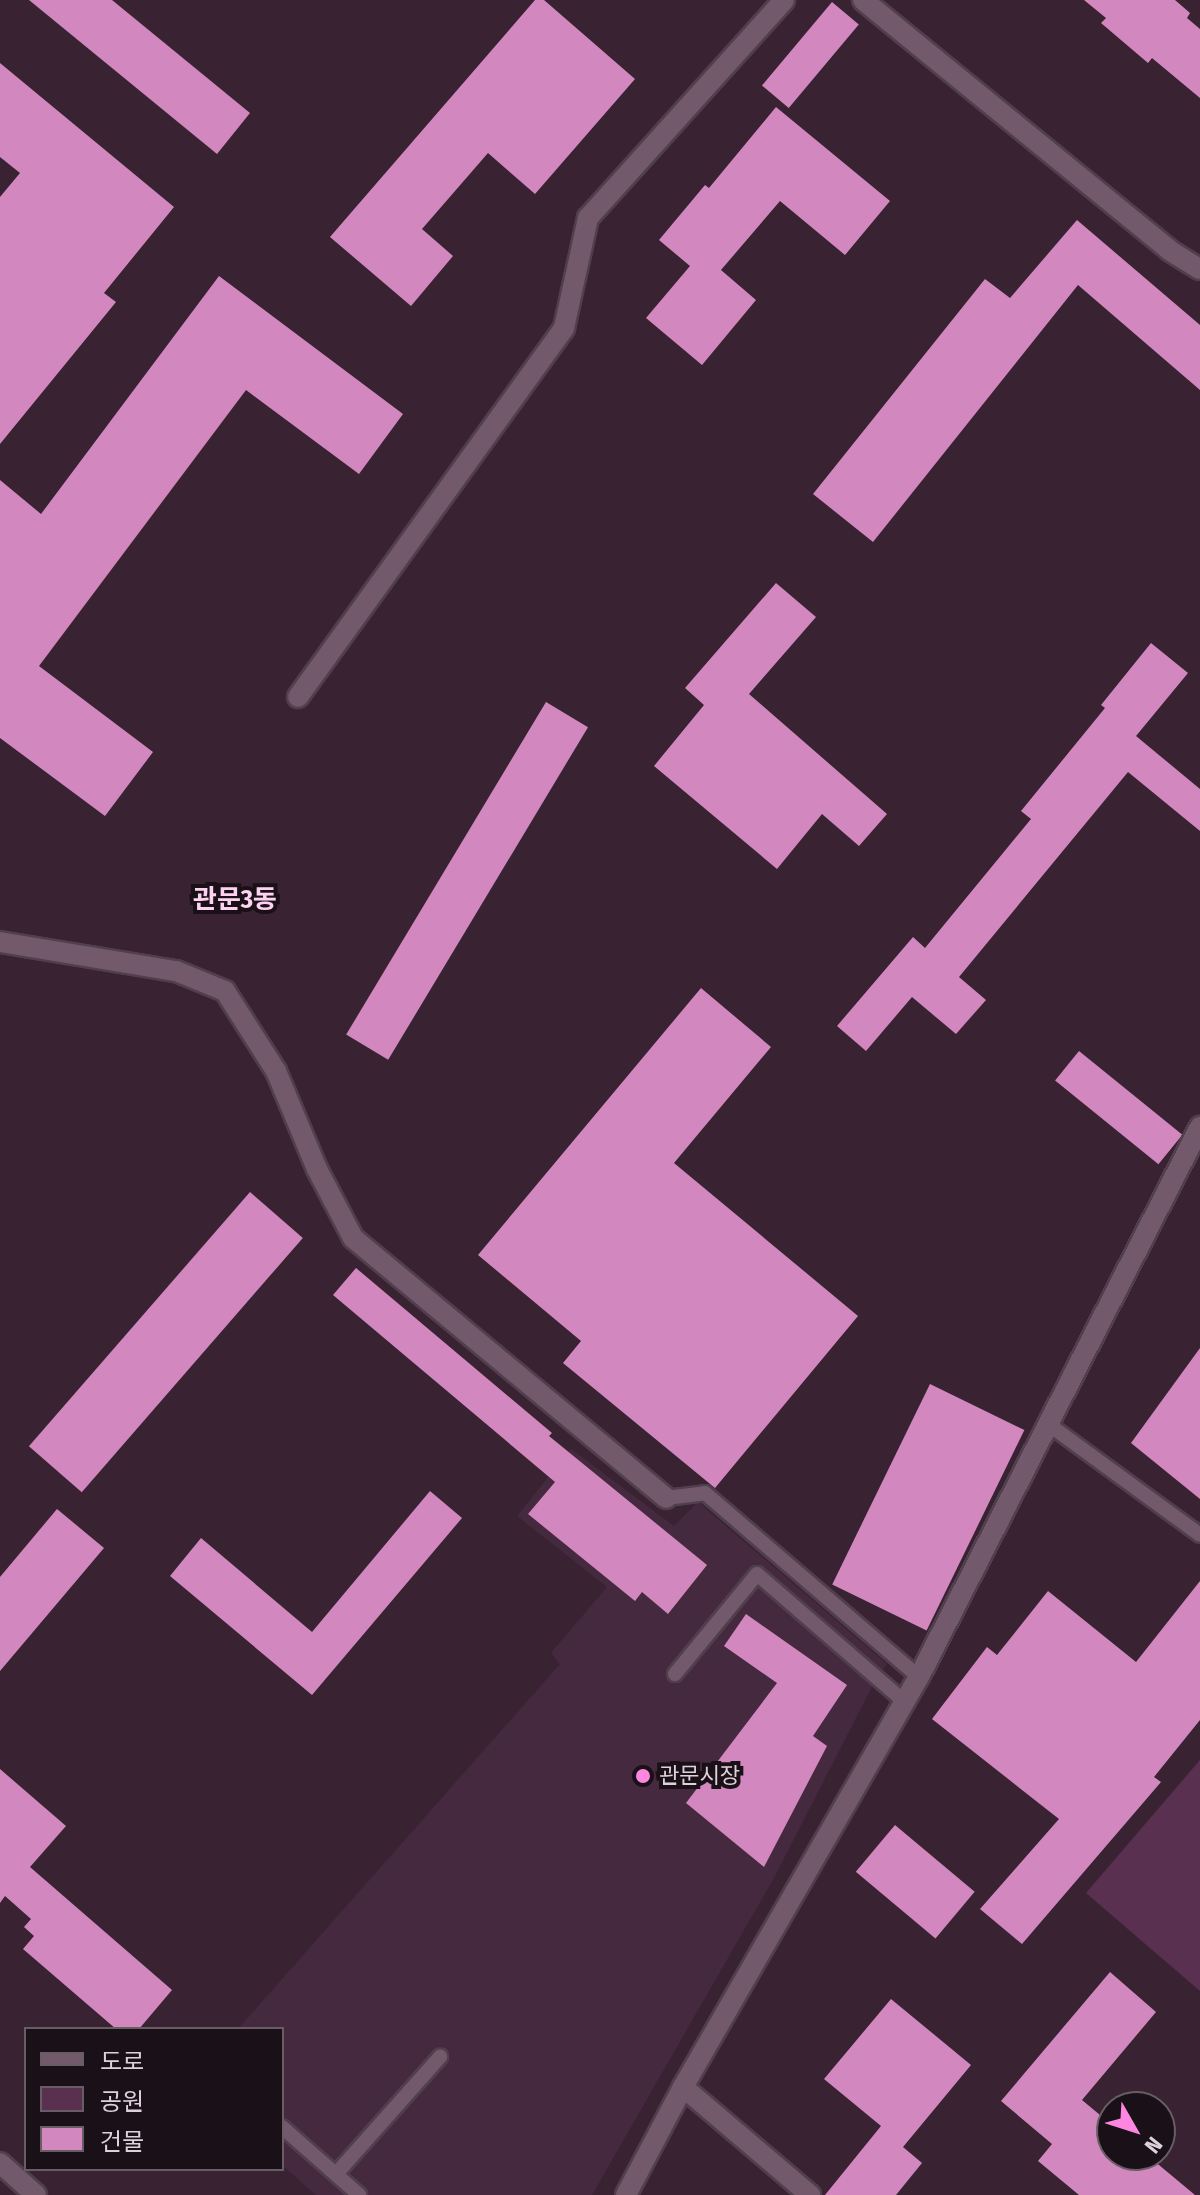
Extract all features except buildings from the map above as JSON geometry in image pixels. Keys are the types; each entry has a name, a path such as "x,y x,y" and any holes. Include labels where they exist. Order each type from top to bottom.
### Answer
{"street":[{"path":"298,697 564,328 588,218 784,0"},
{"path":"863,0 1169,250 1200,269"},
{"path":"0,942 176,971 225,991 276,1071 317,1169 353,1238 666,1498"},
{"path":"626,2195 683,2087 919,1677 1200,1127"},
{"path":"683,2087 810,2195"},
{"path":"0,2163 36,2195"}],"lane":[{"path":"1048,1424 1200,1535"},
{"path":"666,1498 705,1493 919,1677"},
{"path":"675,1674 757,1574 905,1702"},
{"path":"336,2174 440,2057"},
{"path":"284,2129 359,2195"}],"shaded area":[{"name":"관문시장","path":"571,1449 674,1526 698,1502 887,1664 877,1677 775,1876 592,2195 316,2195 284,2167 284,2027 240,2027 560,1664 551,1653 607,1587 517,1516"}],"green space":[{"path":"1200,1760 1200,1991 1086,1893"}],"place":[{"name":"관문시장","path":"643,1776"}],"district":[{"name":"관문3동","path":"235,900"}]}
